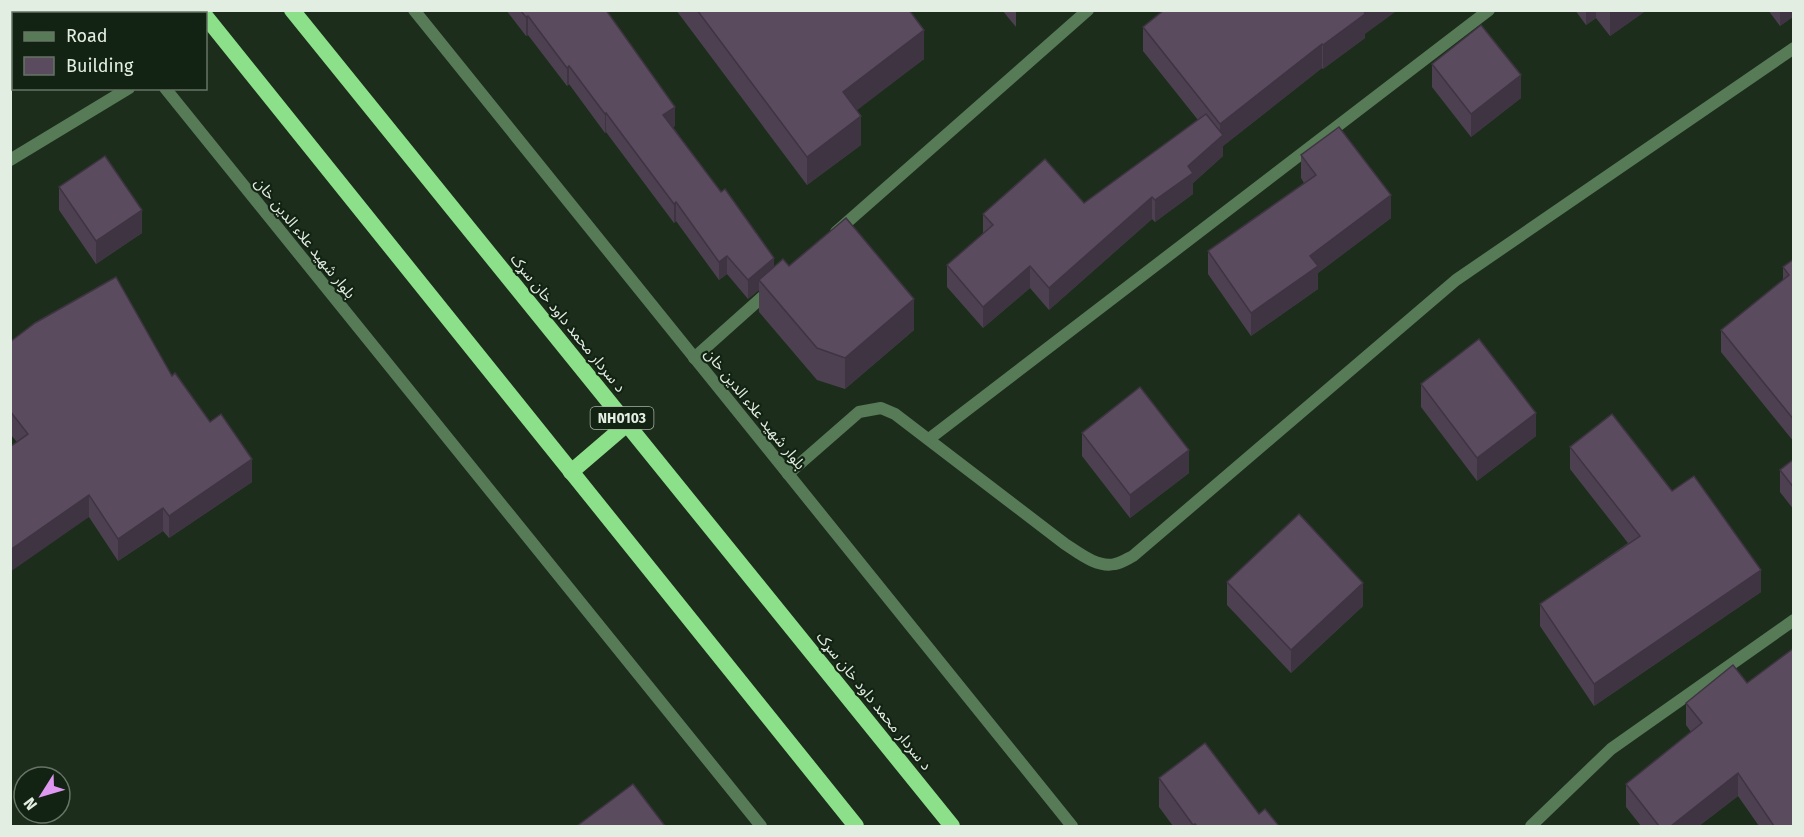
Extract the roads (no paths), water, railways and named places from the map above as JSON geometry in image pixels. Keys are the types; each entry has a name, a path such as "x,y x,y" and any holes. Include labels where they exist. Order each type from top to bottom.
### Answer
{"highway":[{"name":"د سردار محمد داود خان سړک","path":"292,10 952,826"},
{"path":"207,19 856,826"},
{"path":"571,472 627,424"}],"street":[{"name":"بلوار شهید علاء الدین خان","path":"414,10 1072,826"},
{"path":"828,239 1088,10"},
{"path":"929,439 1489,10"},
{"path":"788,474 859,412 881,408 895,414 1084,557 1103,565 1115,564 1133,556 1456,280 1794,48"},
{"path":"10,160 126,90"},
{"name":"بلوار شهید علاء الدین خان","path":"167,90 761,826"},
{"path":"694,358 774,287"},
{"path":"1531,826 1611,749 1794,620"}]}
